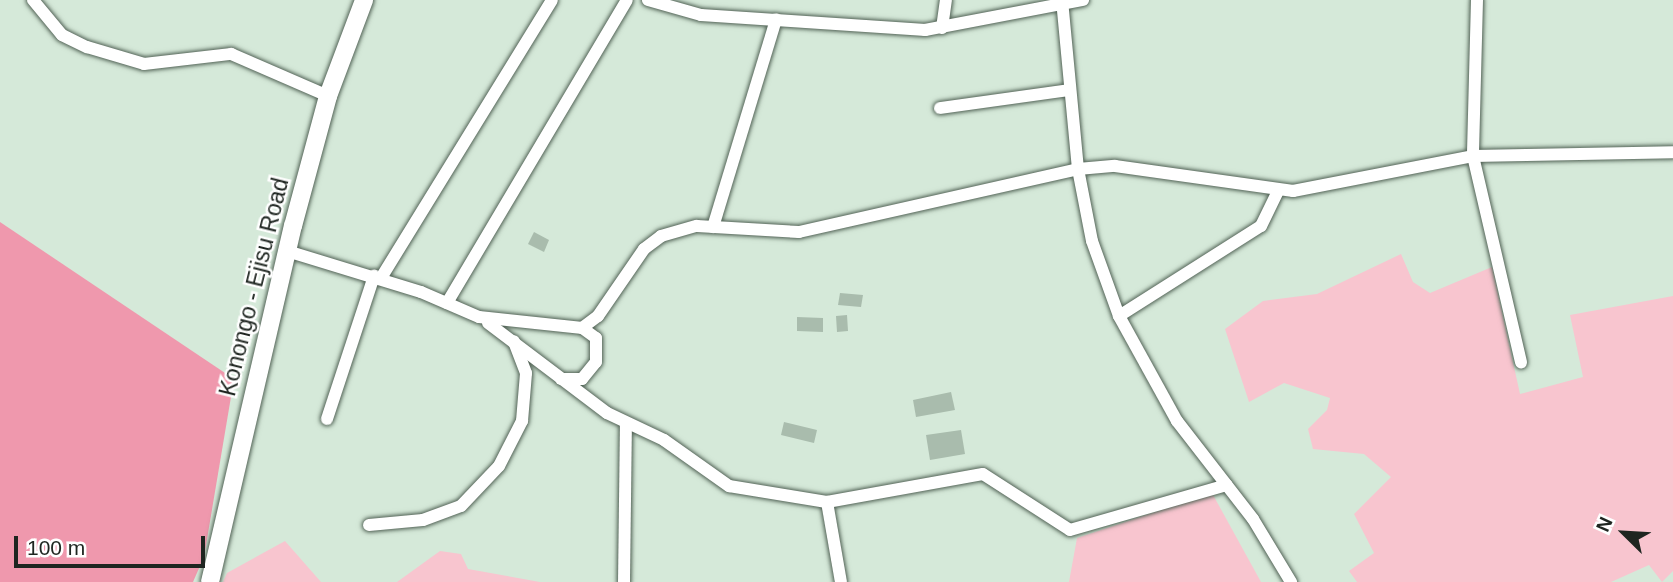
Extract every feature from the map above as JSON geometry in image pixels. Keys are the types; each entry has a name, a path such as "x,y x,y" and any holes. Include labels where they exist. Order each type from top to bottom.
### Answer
{"highway":[{"name":"Konongo - Ejisu Road","path":"210,582 286,251 328,96 365,3"}],"street":[{"path":"33,0 61,35 87,47 144,64 231,54 328,96"},
{"path":"327,419 377,277 552,0"},
{"path":"447,303 627,0"},
{"path":"648,0 701,15 942,28 1062,1 1083,0"},
{"path":"942,28 946,0"},
{"path":"1477,0 1473,156 1521,363"},
{"path":"1062,1 1078,169 1091,241 1119,316 1177,421 1227,485 1291,582"},
{"path":"713,227 776,19"},
{"path":"940,108 1070,90"},
{"path":"582,328 598,316 631,264 661,236 713,227 799,232 1078,169 1115,166 1278,191 1473,156 1673,152"},
{"path":"1119,316 1261,226 1278,191"},
{"path":"286,251 377,277 479,317 626,424 664,440 729,486 827,502 983,474 1070,530 1227,485"},
{"path":"479,317 582,328 596,338 596,362 582,379 561,379"},
{"path":"369,525 423,520 461,506 499,466 522,421 526,373 514,341"},
{"path":"624,582 626,424"},
{"path":"827,502 841,582"}],"shaded area":[{"path":"0,222 234,379 204,557 193,582 0,582"},
{"path":"1401,254 1413,282 1430,293 1492,267 1520,394 1583,377 1570,315 1673,296 1673,571 1662,582 1649,565 1611,582 1357,582 1349,571 1374,553 1354,514 1391,477 1364,454 1313,449 1308,429 1327,410 1330,398 1284,383 1249,402 1225,329 1263,301 1317,294"},
{"path":"1212,493 1261,582 1069,582 1077,538"},
{"path":"285,541 321,582 223,582 227,573"},
{"path":"440,551 461,554 468,569 540,582 397,582"}],"building":[{"path":"534,232 549,240 544,252 528,244"},
{"path":"840,293 863,295 861,307 838,305"},
{"path":"847,315 848,331 837,332 836,316"},
{"path":"797,317 823,318 823,332 797,331"},
{"path":"951,392 955,410 916,417 913,400"},
{"path":"784,422 817,430 814,443 781,435"},
{"path":"961,430 965,454 930,460 926,435"}]}
